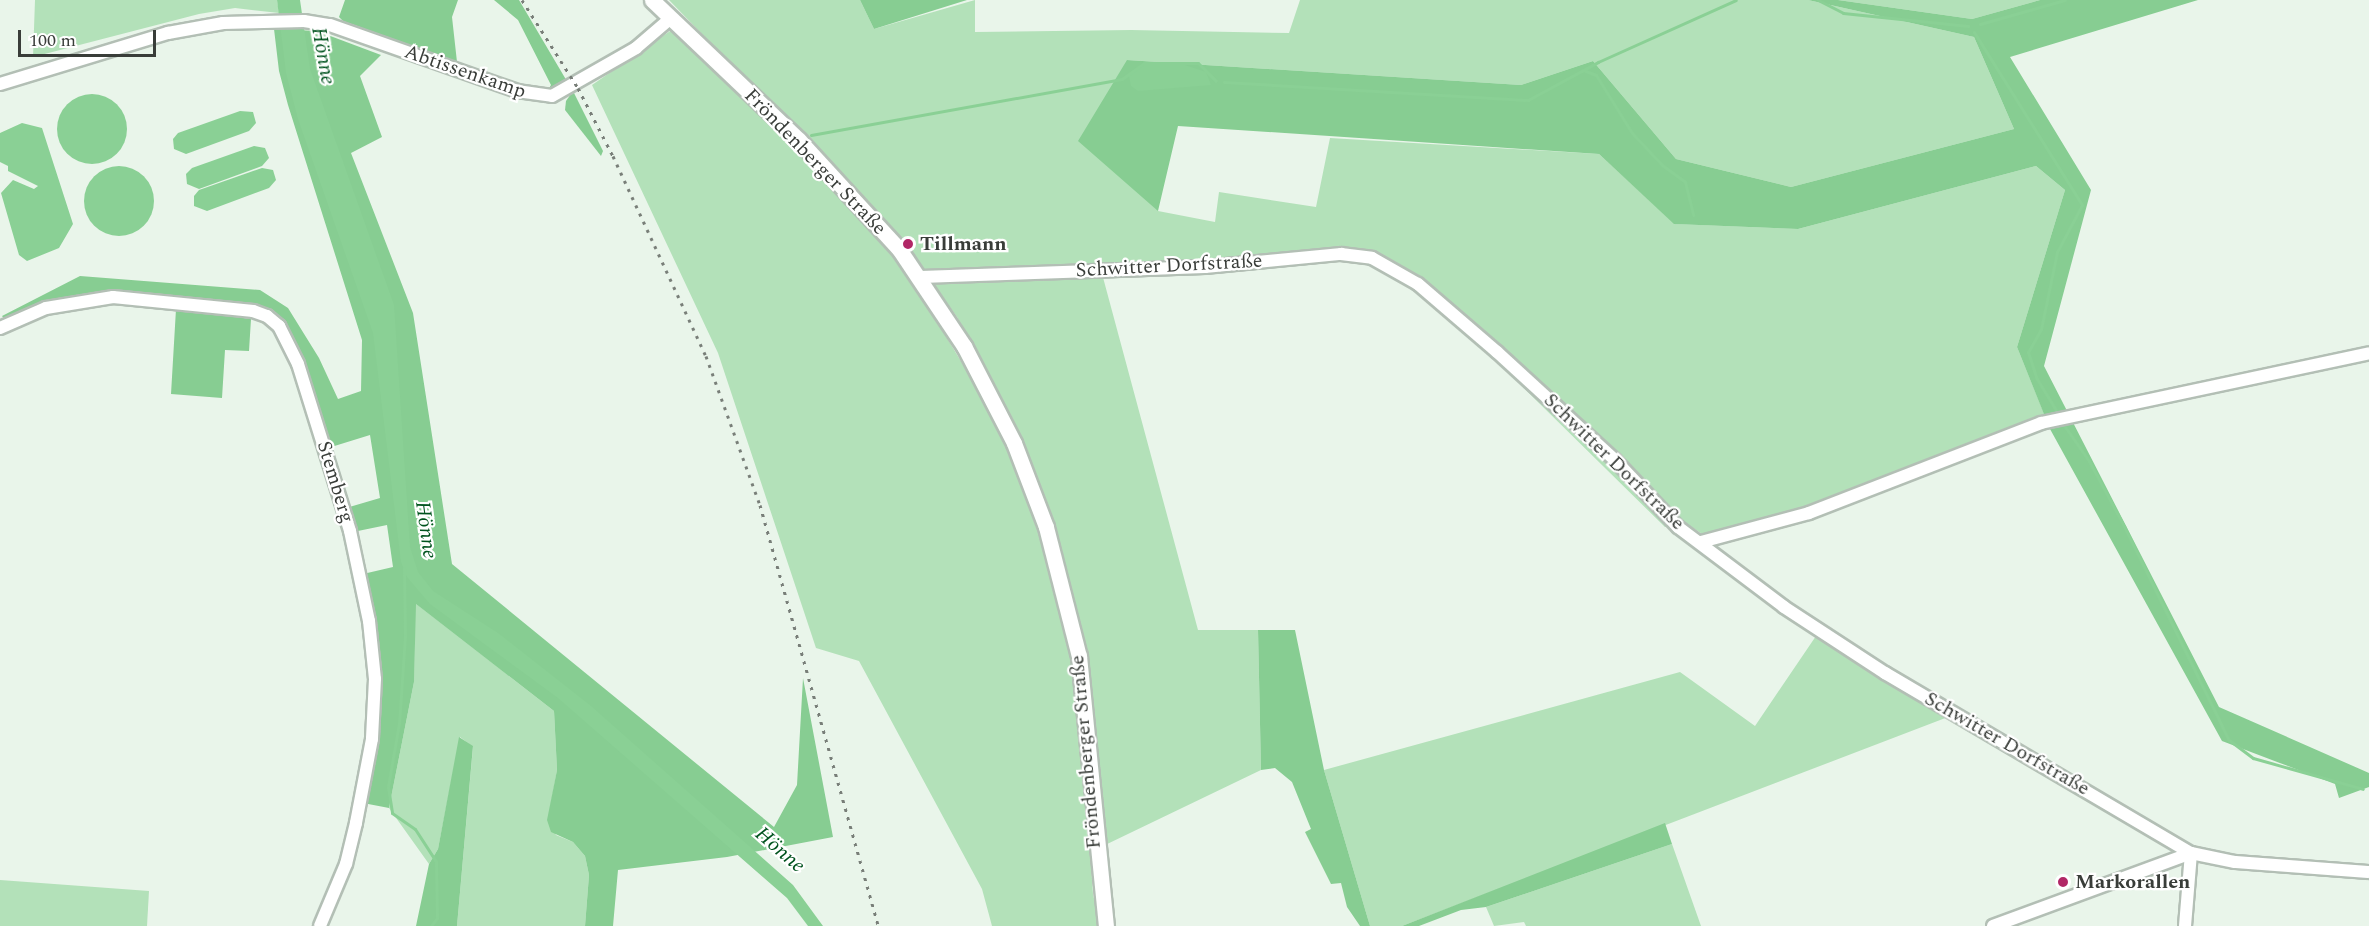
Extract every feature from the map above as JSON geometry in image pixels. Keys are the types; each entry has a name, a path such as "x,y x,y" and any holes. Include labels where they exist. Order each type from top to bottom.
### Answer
{"main road":[{"name":"Fröndenberger Straße","path":"652,0 799,140 863,207 921,277 964,346 1014,443 1056,563 1086,707 1094,833 1106,926"}],"street":[{"name":"Abtissenkamp","path":"0,84 168,33 223,23 308,21 497,84 552,96 636,48 671,18"},
{"name":"Schwitter Dorfstraße","path":"921,277 1205,267 1341,254 1372,258 1418,284 1615,460 1665,516 1835,642 2191,853 2235,862 2369,872"},
{"name":"Stemberg","path":"0,328 46,308 113,297 253,311 267,316 279,327 298,364 350,531 374,669 372,739 356,823 346,864 320,926"},
{"path":"1701,542 1809,513 1988,442 2061,419 2369,353"},
{"path":"1993,926 2191,853 2186,926"}],"shaded area":[{"path":"35,0 277,0 279,13 235,8 199,14 33,57"},
{"path":"277,0 300,0 310,69 394,305 410,547 418,572 433,591 498,633 591,706 793,885 823,926 808,926 787,898 558,698 430,604 407,577 401,562 373,333 298,119 286,73"},
{"path":"345,0 458,0 452,17 457,62 343,21 339,17"},
{"path":"494,0 519,0 568,83 548,90 551,85 518,20"},
{"path":"669,0 860,0 874,29 975,0 975,32 1131,30 1289,33 1300,0 1808,0 1974,37 2014,129 1791,187 1676,159 1593,61 1521,85 1127,60 1158,211 1215,222 1219,192 1316,207 1330,138 1599,154 1675,224 1798,229 2036,166 2065,190 2017,347 2050,428 1719,545 1684,522 1665,527 1422,288 1376,259 1342,255 1101,270 1198,630 1258,630 1261,770 1103,846 1084,653 1052,527 1018,432 957,317 898,236"},
{"path":"860,0 967,0 874,29"},
{"path":"1808,0 1838,0 1972,19 2040,0 2198,0 2010,57 2091,190 2044,366 2219,707 2369,773 2369,787 2339,798 2335,784 2222,741 2050,429 2017,347 2065,190 2036,166 1798,229 1674,224 1599,154 1178,126 1158,211 1078,141 1127,60 1521,85 1593,61 1676,159 1791,187 2014,129 1974,37"},
{"path":"1838,0 2040,0 1972,19"},
{"path":"274,29 317,31 381,55 360,76 382,137 351,153 413,313 452,564 774,827 797,785 803,678 833,837 727,857 618,870 613,926 585,926 589,875 585,856 573,842 551,832 547,820 557,770 554,711 416,604 414,682 389,808 363,803 375,743 363,574 393,567 387,525 353,532 346,508 380,498 370,435 328,448 302,360 272,313 264,308 99,293 5,320 2,316 80,276 260,290 288,308 319,358 338,399 361,391 362,340 288,105 279,71"},
{"path":"673,29 794,144 863,220 912,280 1006,436 1064,611 1081,710 1093,894 1100,926 992,926 982,889 859,661 816,648 718,353 592,85"},
{"path":"1179,63 1206,72 1211,85 1138,91 1131,86 1129,76 1144,65"},
{"path":"573,91 603,151 601,156 565,110 566,101"},
{"path":"92,94 105,97 117,104 124,116 127,129 124,142 117,154 105,161 92,164 79,161 67,154 60,142 57,129 60,116 67,104 79,97"},
{"path":"240,111 253,112 256,123 249,131 186,154 174,149 173,139 178,133"},
{"path":"22,123 42,128 73,224 59,248 27,261 19,255 1,193 13,180 34,189 38,186 8,171 8,166 0,162 0,133"},
{"path":"254,146 265,148 269,158 262,166 199,189 187,184 186,174 192,168"},
{"path":"119,166 132,169 144,176 151,188 154,201 151,214 144,226 132,233 119,236 106,233 94,226 87,214 84,201 87,188 94,176 106,169"},
{"path":"262,168 273,170 276,180 269,188 207,211 194,206 194,196 199,190"},
{"path":"176,309 251,319 249,351 225,350 222,398 171,394"},
{"path":"415,603 554,711 557,770 548,820 556,835 573,842 585,856 589,875 585,926 457,926 473,747 460,737 438,849 429,864 389,808 414,682"},
{"path":"1258,630 1295,630 1324,770 1370,926 1360,926 1347,907 1341,883 1331,884 1305,832 1311,829 1292,782 1275,768 1261,770"},
{"path":"1816,636 1948,717 1402,926 1370,926 1324,770 1680,672 1755,726"},
{"path":"459,737 473,746 457,926 416,926 429,864 438,849"},
{"path":"1665,823 1672,844 1486,907 1461,910 1419,926 1402,926"},
{"path":"1672,844 1701,926 1526,926 1524,922 1494,926 1486,907"},
{"path":"0,880 149,891 147,926 0,926"}],"waterway":[{"path":"1224,82 1528,100 1598,62 1736,0"},
{"path":"1818,0 1843,13 1968,26"},
{"path":"1980,24 2065,0"},
{"path":"1974,32 2082,205 2057,252 2041,329 2028,352 2037,379 2059,415"},
{"path":"811,135 1122,79 1144,63 1198,63 1216,81"},
{"path":"1583,70 1596,75 1632,133 1662,165 1685,182 1693,215"},
{"path":"2061,421 2089,461 2124,526 2229,740 2253,758 2363,789"},
{"path":"404,568 405,636 399,723 388,787 392,813 415,829 436,861 437,918 431,926"}],"railway":[{"path":"522,0 578,88 613,156 706,356 760,505 878,926"}],"place":[{"name":"Tillmann","path":"908,244"},
{"name":"Markorallen","path":"2063,882"}],"water label":[{"name":"Hönne","path":"323,56"},
{"name":"Hönne","path":"426,530"},
{"name":"Hönne","path":"780,850"}]}
